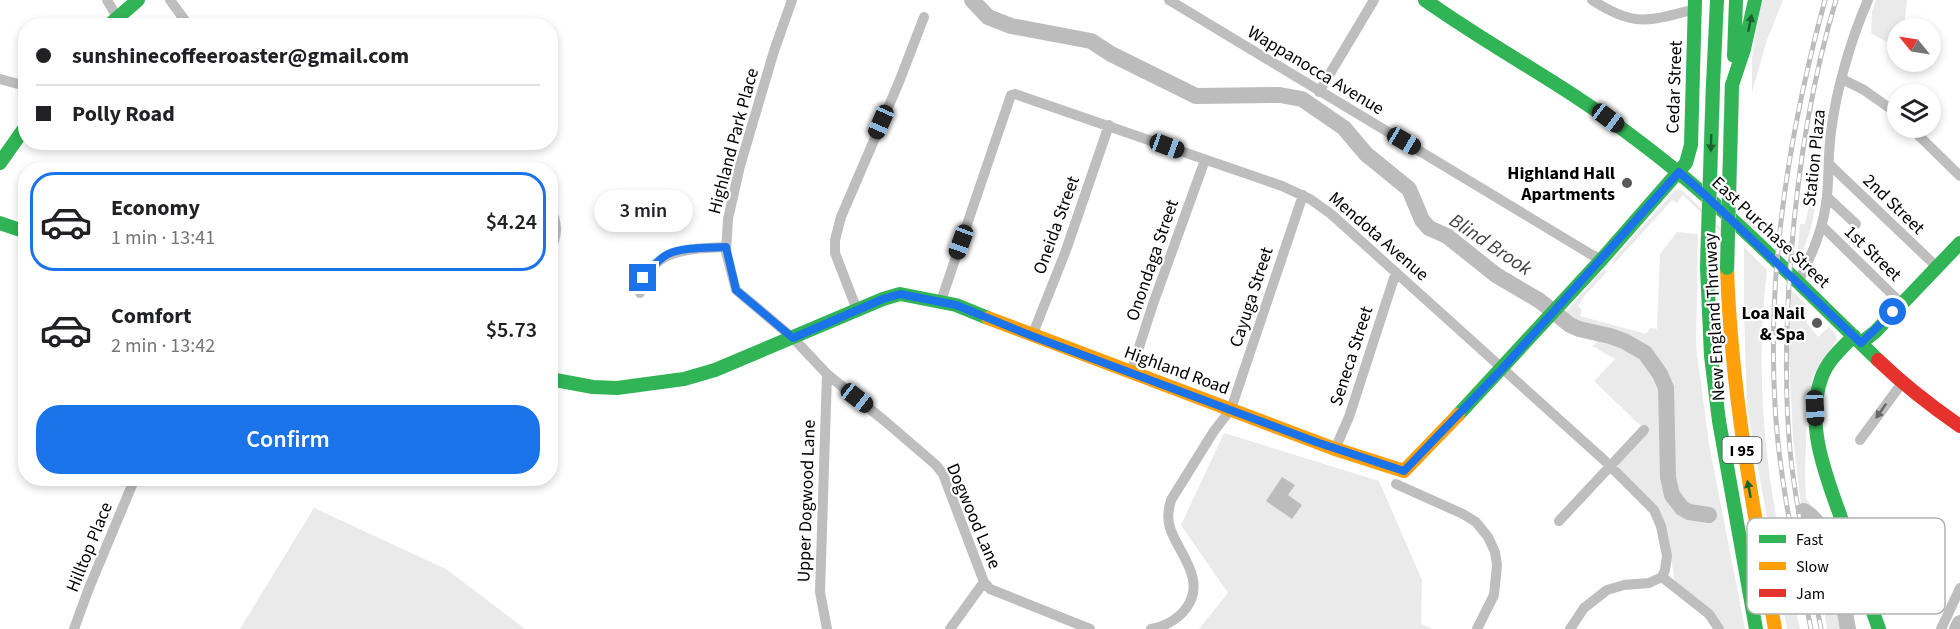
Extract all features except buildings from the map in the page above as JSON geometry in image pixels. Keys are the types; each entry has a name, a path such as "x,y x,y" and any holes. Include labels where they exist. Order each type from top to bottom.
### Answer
{"main road":[{"path":"116,18 138,0"},
{"name":"East Purchase Street","path":"1425,0 1476,36 1590,105 1679,172 1902,383 1960,426"},
{"name":"New England Thruway","path":"1717,0 1707,268 1711,356 1719,421 1747,583"},
{"name":"New England Thruway","path":"1736,0 1726,268 1730,351 1737,416 1755,518"},
{"path":"1732,85 1744,50 1755,0"},
{"name":"Cedar Street","path":"1679,172 1686,162 1691,145 1695,5"},
{"path":"0,163 18,137"},
{"name":"Highland Road","path":"558,381 592,387 617,388 684,380 715,370 883,299 900,294 956,305 1032,336 1231,410 1404,471 1502,369 1679,172"},
{"path":"0,223 18,229"},
{"path":"1840,518 1820,454 1815,421 1815,396 1822,374 1836,353 1858,339 1902,304 1960,244"},
{"name":"New England Thruway","path":"1752,614 1755,629"},
{"name":"New England Thruway","path":"1772,614 1775,629"},
{"path":"1873,614 1879,629"}],"street":[{"path":"107,0 111,18"},
{"path":"170,0 183,18"},
{"name":"Highland Park Place","path":"792,0 774,51 740,166 728,219 726,247 736,290 793,338"},
{"name":"Wappanocca Avenue","path":"1169,0 1319,92 1602,259"},
{"path":"1319,92 1374,0"},
{"path":"1592,0 1627,18 1636,20 1695,5"},
{"name":"Station Plaza","path":"1798,283 1822,226 1827,197 1831,131 1853,39 1868,0"},
{"path":"857,310 835,253 835,240 841,217 899,82 924,17"},
{"path":"0,79 18,84"},
{"path":"1842,79 1864,90 1887,106"},
{"name":"Mendota Avenue","path":"940,302 1011,95 1019,93 1303,195 1331,214 1396,272 1648,503 1659,517 1667,556 1662,577"},
{"name":"Oneida Street","path":"1032,336 1065,253 1109,125"},
{"path":"1921,138 1960,176"},
{"name":"Onondaga Street","path":"1131,372 1205,160"},
{"name":"2nd Street","path":"1829,164 1937,267"},
{"name":"Cayuga Street","path":"1231,410 1303,195"},
{"path":"1827,197 1856,224"},
{"name":"1st Street","path":"1822,226 1902,304"},
{"path":"640,292 643,278 668,254 694,249 726,247"},
{"name":"Seneca Street","path":"1335,448 1349,417 1396,272"},
{"name":"Dogwood Lane","path":"793,338 827,374 936,465 943,474 953,498 969,547 984,582 997,593 1090,629"},
{"name":"Upper Dogwood Lane","path":"827,374 820,592 827,629"},
{"path":"1860,440 1902,383"},
{"path":"1151,629 1173,621 1191,601 1193,577 1170,527 1168,511 1170,500 1214,431 1231,410"},
{"path":"1559,521 1644,430"},
{"path":"1396,483 1463,514 1476,522 1488,537 1495,552 1497,565 1494,596 1477,629"},
{"name":"Hilltop Place","path":"74,629 132,486"},
{"path":"1570,629 1584,608 1607,590 1624,585 1649,583 1662,577 1709,614 1719,629"},
{"path":"950,629 984,582"},
{"path":"1941,629 1960,588"}],"shaded area":[{"path":"1761,0 1783,0 1767,40 1752,92 1752,59"},
{"path":"1876,0 1907,0 1905,18 1887,18 1887,42 1871,33 1872,11"},
{"path":"1816,174 1820,176 1813,220 1807,241 1797,260 1800,224 1805,224"},
{"path":"1678,189 1683,191 1724,231 1725,236 1683,195 1677,203 1672,200 1615,263 1612,261 1674,191"},
{"path":"1745,213 1765,226 1766,223 1771,225 1769,240 1744,221"},
{"path":"1677,232 1698,234 1696,346 1709,444 1745,629 1723,629 1675,583 1666,528 1618,467 1618,464 1647,432 1594,381 1615,359 1592,346 1598,342 1556,323 1604,269 1607,272 1584,296 1578,306 1582,310 1580,316 1646,334 1650,328 1657,329 1660,254"},
{"path":"1744,247 1767,270 1762,345 1762,395 1766,446 1777,518 1767,518 1747,407"},
{"path":"1790,289 1806,304 1807,323 1818,337 1829,327 1837,339 1813,376 1807,410 1806,499 1822,518 1805,518 1801,505 1793,438 1789,357"},
{"path":"1224,433 1379,481 1422,580 1421,624 1433,629 1199,629 1228,593 1181,525"},
{"path":"1282,477 1295,485 1288,495 1302,505 1292,519 1266,501"},
{"path":"314,508 446,569 525,629 240,629"},
{"path":"1784,614 1797,614 1800,629 1787,629"},
{"path":"1825,614 1851,614 1854,629 1827,629"}],"waterway":[{"name":"Blind Brook","path":"972,0 988,17 1011,26 1091,41 1111,54 1196,96 1280,95 1302,99 1344,128 1366,154 1409,189 1422,220 1429,228 1447,236 1496,275 1540,301 1570,325 1624,341 1645,353 1660,374 1666,388 1668,477 1672,495 1682,508 1689,512 1709,515"},
{"name":"Blind Brook","path":"1804,511 1813,518"},
{"name":"Blind Brook","path":"1845,614 1848,629"},
{"name":"Blind Brook","path":"1957,629 1960,623"}],"railway":[{"path":"1789,518 1780,461 1775,405 1774,302 1783,200 1791,150 1812,49 1825,0"},
{"path":"1800,518 1790,450 1786,376 1791,255 1797,190 1813,94 1836,0"},
{"path":"1808,614 1811,629"},
{"path":"1818,614 1821,629"}],"traffic: fast":[{"path":"117,18 138,0"},
{"path":"1425,0 1585,103 1669,165 1731,218 1878,360"},
{"path":"1458,415 1602,259 1686,163 1691,145 1695,0"},
{"path":"1713,85 1717,0"},
{"path":"1734,56 1736,0"},
{"path":"1732,85 1744,49 1755,0"},
{"path":"1707,268 1713,85"},
{"path":"1727,268 1732,85"},
{"path":"0,163 18,137"},
{"path":"0,223 18,229"},
{"path":"1861,343 1875,332 1960,243"},
{"path":"1707,268 1711,356 1719,421 1747,578"},
{"path":"558,380 593,387 617,388 684,379 715,370 883,299 900,294 956,305 988,318"},
{"path":"1841,518 1817,439 1816,399 1827,367 1854,336"},
{"path":"1753,614 1756,629"},
{"path":"1874,614 1879,629"}],"traffic: slow":[{"path":"1727,268 1738,404 1755,518"},
{"path":"988,318 1335,449 1404,471 1458,415"},
{"path":"1772,614 1775,629"}],"traffic: jam":[{"path":"1878,360 1918,395 1960,426"}],"place":[{"name":"Highland Hall Apartments","path":"1627,183"},
{"name":"Loa Nail & Spa","path":"1817,323"}],"route":[{"path":"643,278 668,254 694,249 726,247 736,290 793,338 883,299 900,294 956,305 1032,336 1316,442 1404,471 1502,369 1679,172 1861,343 1875,332 1893,312"}]}
